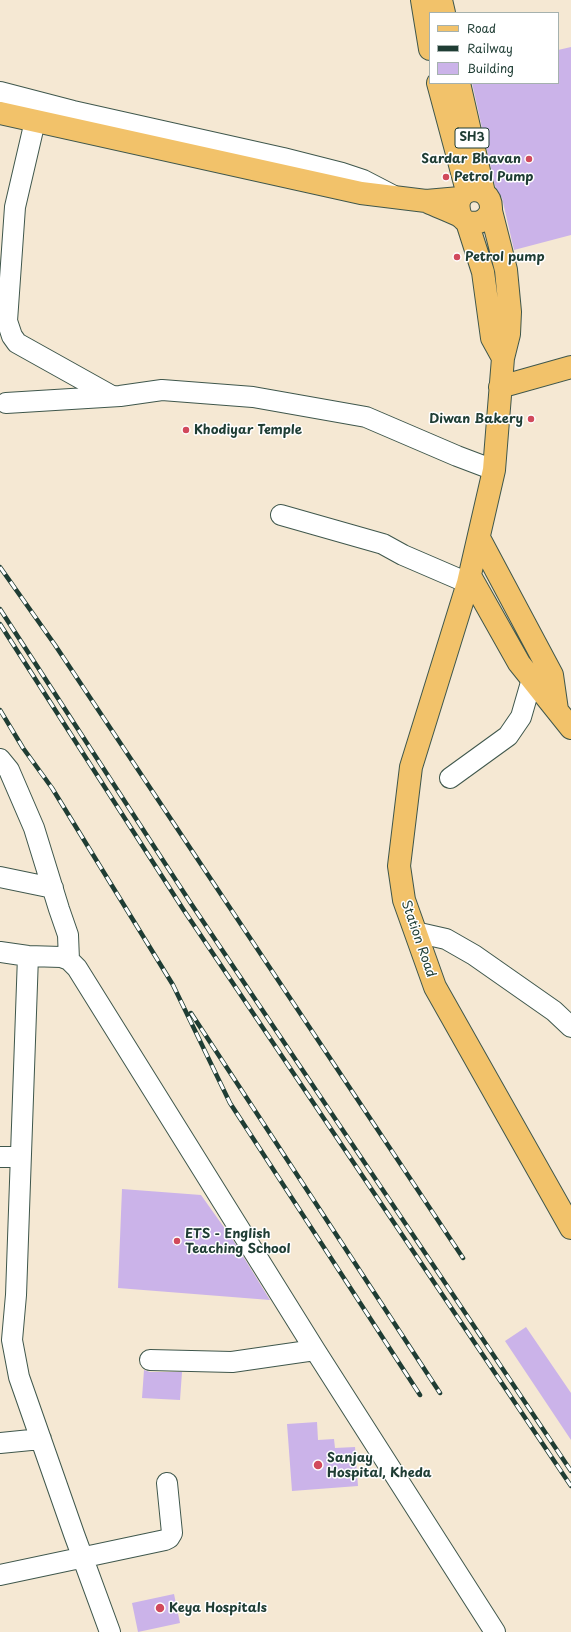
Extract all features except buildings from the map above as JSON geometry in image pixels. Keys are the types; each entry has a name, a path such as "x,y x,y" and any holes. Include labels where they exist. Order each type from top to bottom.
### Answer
{"main road":[{"path":"422,0 429,43"},
{"path":"441,0 444,12"},
{"name":"SH3","path":"438,84 472,205"},
{"name":"SH3","path":"459,84 472,205"},
{"path":"0,113 361,193 472,205"},
{"name":"Station Road","path":"472,205 506,270 510,312 509,334 502,358 494,470 469,579 411,767 399,866 404,900 435,987 571,1228"},
{"path":"500,387 571,367"},
{"path":"479,538 552,675 557,710"},
{"path":"469,579 520,663 571,728"}],"street":[{"path":"0,92 73,111 275,156 342,173 363,180 395,197"},
{"path":"35,121 15,206 7,322 12,336 17,343 112,396"},
{"path":"6,403 112,396 162,390 253,397 366,418 494,470"},
{"path":"281,515 383,544 403,555 469,579"},
{"path":"450,778 508,736 522,717 532,679"},
{"path":"0,759 9,770 34,828 68,935 69,960"},
{"path":"0,878 53,888"},
{"path":"416,932 446,939 474,955 554,1011 571,1027"},
{"path":"0,952 28,956 61,957 69,960 77,968 315,1350 495,1632"},
{"path":"28,956 20,1157 8,1295 12,1340 19,1377 110,1632"},
{"path":"0,1157 20,1157"},
{"path":"150,1360 232,1362 315,1350"},
{"path":"0,1443 41,1439"},
{"path":"0,1575 169,1538 172,1533 167,1483"}],"railway":[{"path":"0,567 55,645 463,1258"},
{"path":"0,609 190,902 571,1471"},
{"path":"0,624 183,909 571,1486"},
{"path":"0,710 23,748 52,788 173,985 230,1103 420,1395"},
{"path":"191,1013 440,1393"}],"place":[{"name":"Sardar Bhavan","path":"529,159"},
{"name":"Petrol Pump","path":"446,177"},
{"name":"Petrol pump","path":"457,257"},
{"name":"Diwan Bakery","path":"531,419"},
{"name":"Khodiyar Temple","path":"186,430"},
{"name":"ETS - English Teaching School","path":"177,1241"},
{"name":"Sanjay Hospital, Kheda","path":"318,1465"},
{"name":"Keya Hospitals","path":"160,1608"}]}
